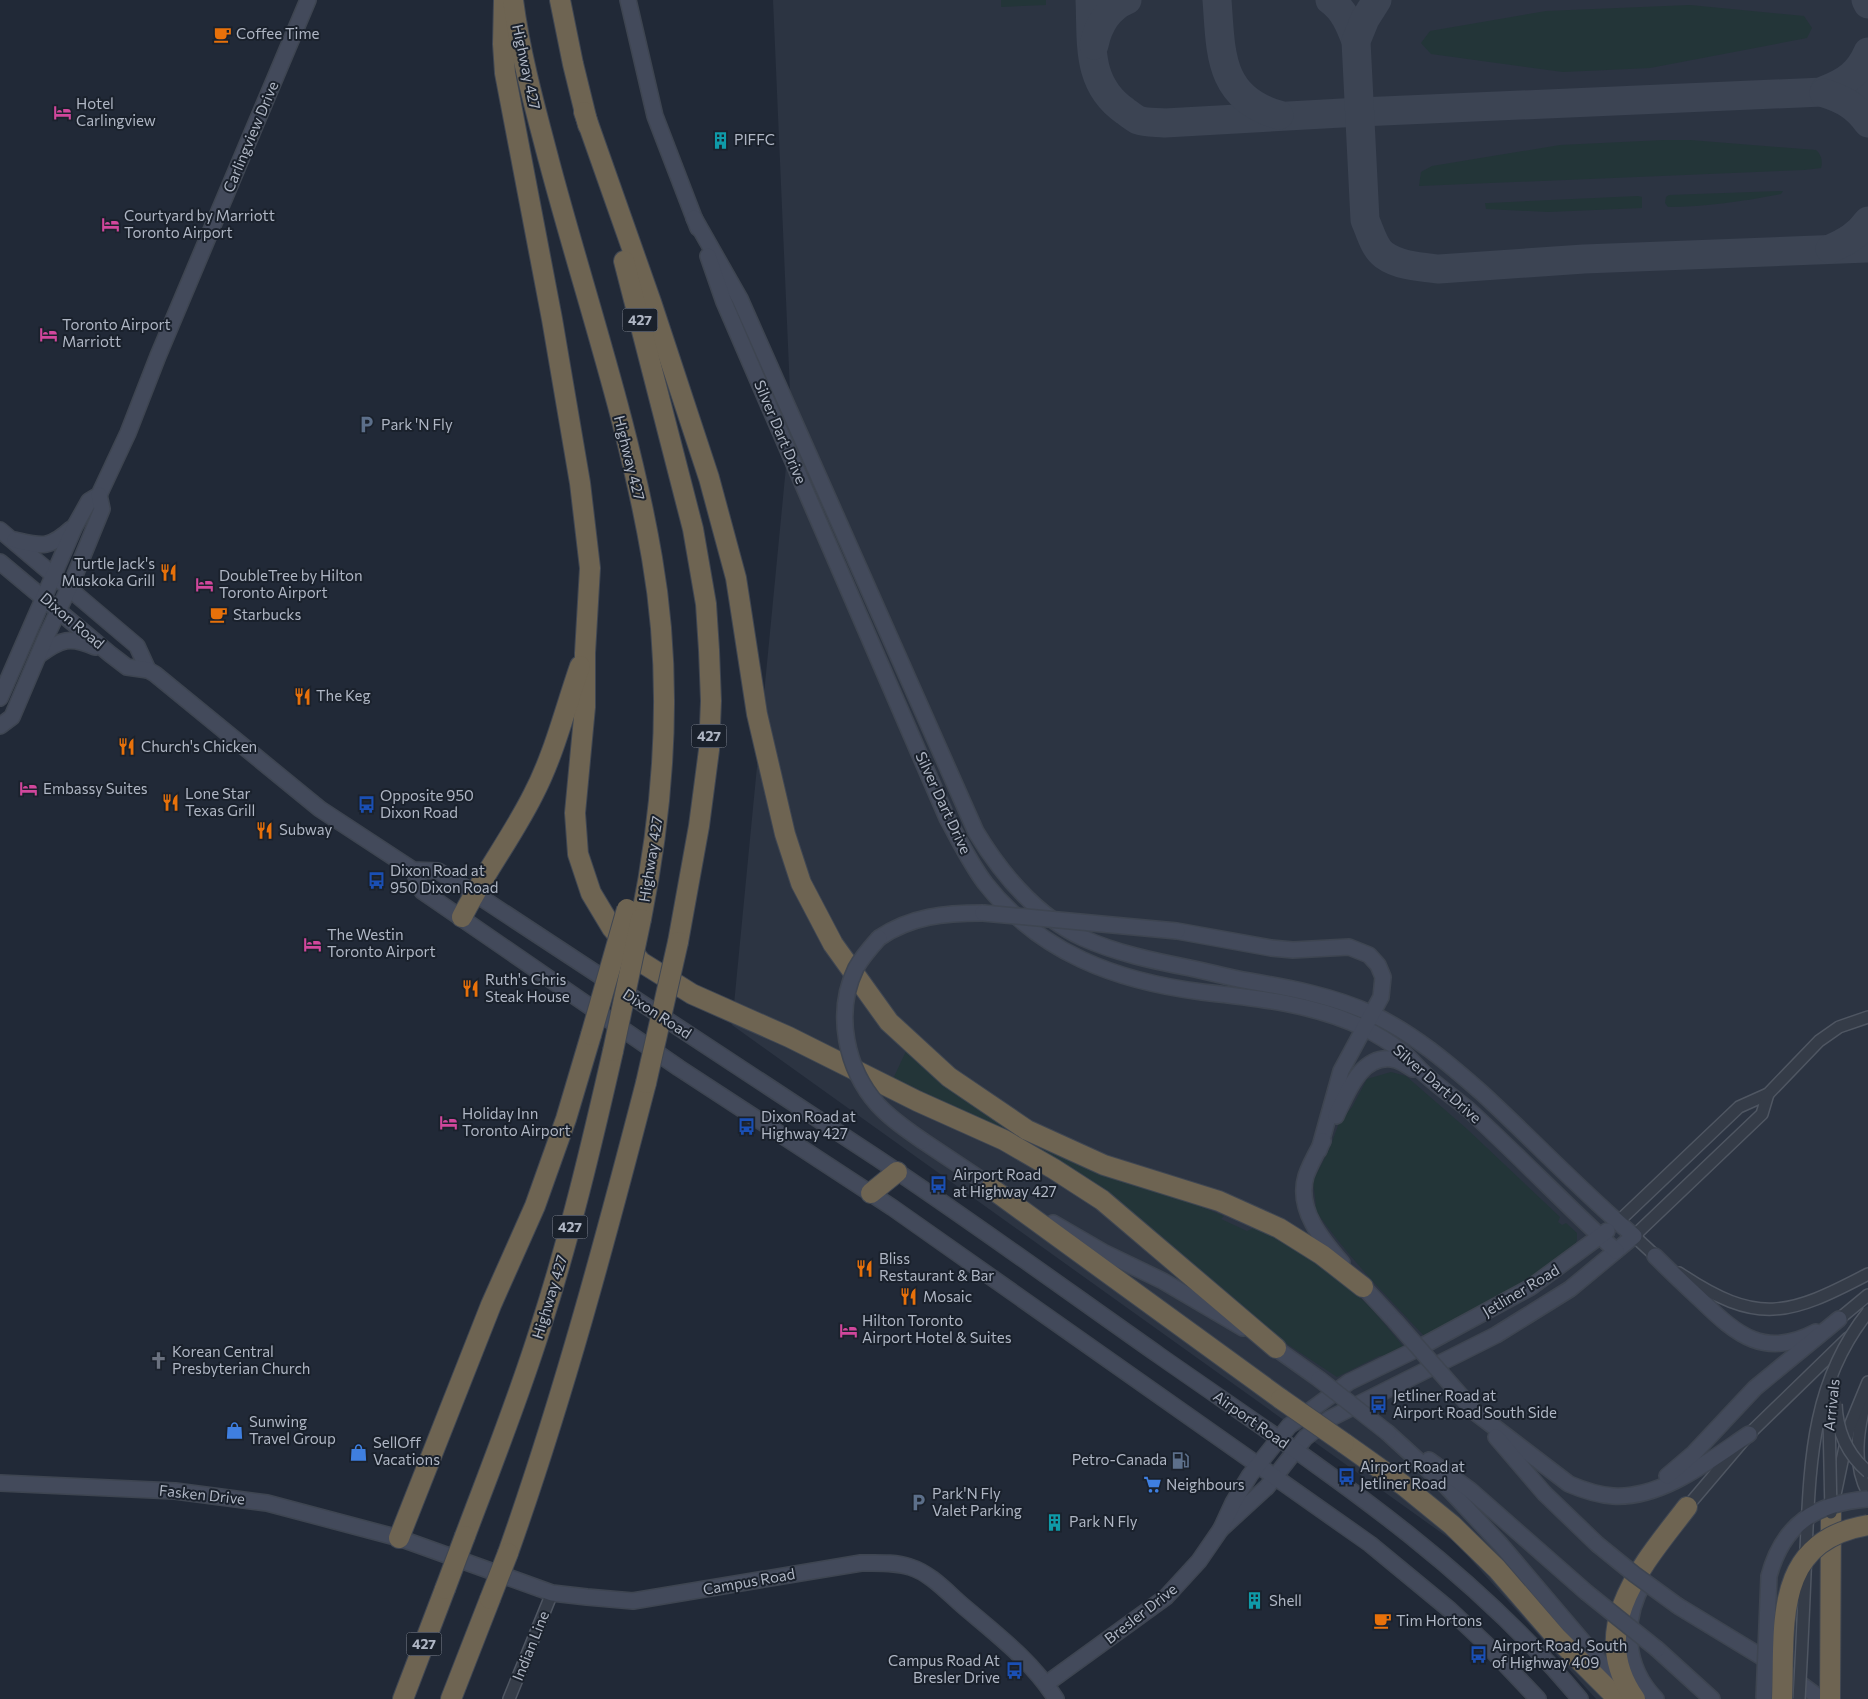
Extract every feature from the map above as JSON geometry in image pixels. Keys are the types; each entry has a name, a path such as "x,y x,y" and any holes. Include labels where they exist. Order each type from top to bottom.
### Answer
{"highway":[{"path":"504,0 503,44 505,73 552,319 580,482 590,568 585,653 585,707 575,813 578,854 591,893 612,928 641,962 692,994 789,1036 918,1101 1004,1140 1054,1169 1102,1200 1276,1348"},
{"name":"Highway 427","path":"403,1699 516,1400 542,1324 580,1192 613,1051 634,914 657,830 664,707 659,611 652,559 638,488 539,123 513,0"},
{"name":"427","path":"451,1699 508,1552 529,1492 574,1352 607,1236 646,1083 678,942 699,826 709,750 710,693 706,604 694,529 584,112 560,0"},
{"path":"584,112 651,302 709,478 736,578 757,714 784,834 801,883 833,944 889,1022 948,1077 1026,1130 1104,1166 1219,1201 1279,1228 1322,1255 1363,1287"},
{"path":"462,917 474,893 533,796 550,757 585,653"},
{"path":"399,1538 459,1384 534,1206 566,1119 591,1035 634,914"},
{"path":"871,1194 897,1172"},
{"path":"991,1188 1281,1399 1403,1485 1452,1525 1497,1569 1556,1637 1618,1699"},
{"path":"1635,1699 1623,1678 1618,1663 1616,1633 1620,1614 1626,1595 1638,1573 1687,1507"},
{"path":"1830,1699 1831,1513"},
{"path":"1782,1699 1785,1611 1793,1580 1809,1555 1828,1538 1842,1531 1868,1525"}],"street":[{"name":"Carlingview Drive","path":"0,698 75,526 88,501 99,495 128,433 158,356 308,0"},
{"name":"Silver Dart Drive","path":"628,0 655,116 724,302 947,818 984,882 1021,921 1067,953 1089,964 1134,979 1302,1007 1364,1028 1401,1050 1426,1075 1468,1109 1616,1251"},
{"name":"Silver Dart Drive","path":"694,218 740,299 976,832 993,860 1007,878 1039,909 1061,926 1108,948 1155,961 1282,987 1348,1004 1408,1033 1455,1069 1634,1236"},
{"name":"Carlingview Drive","path":"0,726 12,717 102,509 99,495"},
{"path":"13,540 43,545 55,542 75,526"},
{"name":"Dixon Road","path":"0,530 137,646 148,670 320,809 413,870 438,871 474,893 897,1172"},
{"name":"Dixon Road","path":"0,562 127,667 148,670"},
{"path":"848,588 865,581"},
{"path":"38,655 54,644 74,639 110,654"},
{"name":"Dixon Road","path":"413,870 422,891 679,1068 871,1194"},
{"path":"1319,1150 1342,1071 1383,990 1383,977 1378,964 1364,952 1343,947 1293,950 1270,948 1177,931 983,913 945,915 914,920 894,927 879,938 866,952 856,968 848,991 845,1012 846,1036 852,1060 863,1086 878,1105 898,1123 991,1188 1103,1252 1163,1281 1276,1348 1388,1433 1456,1478 1586,1592 1657,1649 1712,1699"},
{"name":"Jetliner Road","path":"1258,1464 1288,1426 1350,1382 1415,1350 1531,1287 1601,1237 1739,1107 1768,1094 1819,1041 1839,1027 1868,1017"},
{"path":"1426,1075 1396,1060 1386,1059 1367,1066 1354,1080 1306,1177 1304,1189 1306,1208 1327,1245 1476,1413 1544,1493 1597,1544 1678,1606 1775,1665 1821,1699"},
{"name":"Jetliner Road","path":"1275,1476 1305,1438 1329,1419 1496,1335 1570,1289 1634,1236 1762,1114 1768,1094"},
{"name":"Airport Road","path":"897,1172 1381,1512 1454,1571 1515,1628 1580,1699"},
{"path":"871,1194 1370,1544 1422,1586 1485,1643 1538,1699"},
{"path":"1634,1236 1723,1321 1744,1336 1757,1341 1784,1343 1812,1334 1839,1319"},
{"path":"1655,1256 1700,1287 1720,1298 1748,1308 1767,1310 1786,1309 1810,1301 1868,1274"},
{"path":"1531,1287 1544,1306"},
{"path":"1629,1496 1648,1488 1680,1467 1755,1388 1868,1295"},
{"name":"Arrivals","path":"1831,1513 1829,1436 1832,1390 1842,1348 1868,1306"},
{"path":"1800,1699 1810,1468 1815,1428 1825,1389 1833,1369 1852,1335 1868,1312"},
{"path":"1656,1699 1646,1688 1632,1661 1629,1645 1628,1629 1630,1618 1639,1590 1687,1507 1748,1434 1830,1357 1868,1318"},
{"path":"1852,1335 1838,1378 1836,1412 1838,1427 1845,1442 1853,1456 1868,1472"},
{"path":"1831,1513 1849,1428 1868,1382"},
{"path":"1868,1391 1859,1436 1858,1456 1859,1471 1868,1493"},
{"path":"1476,1413 1569,1484 1600,1494 1629,1496 1665,1486 1703,1464 1748,1434"},
{"path":"1388,1433 1446,1486 1501,1545 1631,1699"},
{"name":"Bresler Drive","path":"1046,1684 1166,1597 1199,1561 1221,1529 1233,1503 1258,1464"},
{"name":"Bresler Drive","path":"1221,1529 1248,1506 1275,1476"},
{"name":"Fasken Drive","path":"0,1483 175,1491 258,1501 399,1538"},
{"path":"1764,1699 1769,1576 1773,1560 1780,1546 1805,1519 1819,1510 1841,1502 1868,1498"},
{"name":"Campus Road","path":"399,1538 552,1594 633,1601 861,1563 897,1564 912,1567 931,1578 1018,1652 1046,1684 1056,1699"},
{"name":"Indian Line","path":"509,1699 552,1594"},
{"path":"1609,1672 1627,1699"}],"shaded area":[{"path":"773,0 1868,0 1868,1699 1596,1699 1457,1544 732,1025 791,415"},
{"path":"1001,0 1046,0 1046,5 1001,7"},
{"path":"1690,5 1804,16 1812,28 1807,38 1650,68 1563,72 1431,54 1421,43 1430,31 1546,11"},
{"path":"1690,140 1816,150 1822,161 1822,166 1821,168 1804,170 1419,186 1421,172 1432,166 1560,145"},
{"path":"1783,191 1781,194 1710,205 1668,207 1665,203 1666,197 1669,195"},
{"path":"1642,197 1642,208 1548,212 1486,209 1485,203 1489,203"},
{"path":"907,1049 956,1093 1006,1128 1047,1151 1100,1174 1187,1201 1224,1216 1221,1219 1247,1231 1255,1227 1294,1250 1333,1276 1364,1301 1408,1352 1379,1356 1337,1377 1281,1340 1190,1265 893,1079"},
{"path":"1391,1072 1406,1076 1467,1129 1560,1217 1558,1222 1562,1225 1566,1223 1577,1233 1577,1240 1573,1251 1550,1268 1429,1341 1353,1259 1313,1207 1316,1205 1313,1181 1329,1150 1339,1123 1352,1107 1367,1079"}],"taxiway":[{"path":"1090,0 1094,62 1103,88 1112,100 1128,113 1138,120 1148,122 1165,123 1360,112 1868,90"},
{"path":"1094,45 1098,31 1105,18 1120,3 1127,0"},
{"path":"1217,0 1222,55 1234,85 1244,97 1259,107 1279,115"},
{"path":"1330,0 1343,13 1356,41"},
{"path":"1377,0 1365,19 1356,41 1365,220 1378,248 1390,259 1410,265 1439,269 1584,259 1868,248"},
{"path":"1866,0 1868,4"},
{"path":"1825,90 1851,76 1860,66 1868,52"},
{"path":"1824,93 1849,104 1868,123"},
{"path":"1830,249 1851,238 1868,221"}],"place":[{"name":"Coffee Time","path":"222,34"},
{"name":"Hotel Carlingview","path":"62,113"},
{"name":"PIFFC","path":"720,140"},
{"name":"Courtyard by Marriott Toronto Airport","path":"110,225"},
{"name":"Toronto Airport Marriott","path":"48,334"},
{"name":"Park 'N Fly","path":"367,425"},
{"name":"Turtle Jack's Muskoka Grill","path":"169,573"},
{"name":"DoubleTree by Hilton Toronto Airport","path":"205,585"},
{"name":"Starbucks","path":"219,615"},
{"name":"The Keg","path":"302,696"},
{"name":"Church's Chicken","path":"127,747"},
{"name":"Embassy Suites","path":"29,789"},
{"name":"Lone Star Texas Grill","path":"171,803"},
{"name":"Opposite 950 Dixon Road","path":"366,805"},
{"name":"Subway","path":"265,830"},
{"name":"Dixon Road at 950 Dixon Road","path":"376,880"},
{"name":"The Westin Toronto Airport","path":"313,944"},
{"name":"Ruth's Chris Steak House","path":"471,989"},
{"name":"Holiday Inn Toronto Airport","path":"448,1123"},
{"name":"Dixon Road at Highway 427","path":"747,1126"},
{"name":"Airport Road at Highway 427","path":"939,1184"},
{"name":"Bliss Restaurant & Bar","path":"865,1268"},
{"name":"Mosaic","path":"909,1297"},
{"name":"Hilton Toronto Airport Hotel & Suites","path":"848,1330"},
{"name":"Korean Central Presbyterian Church","path":"158,1361"},
{"name":"Jetliner Road at Airport Road South Side","path":"1379,1405"},
{"name":"Sunwing Travel Group","path":"235,1431"},
{"name":"SellOff Vacations","path":"359,1452"},
{"name":"Petro-Canada","path":"1181,1460"},
{"name":"Airport Road at Jetliner Road","path":"1346,1476"},
{"name":"Neighbours","path":"1152,1485"},
{"name":"Park'N Fly Valet Parking","path":"918,1503"},
{"name":"Park N Fly","path":"1055,1522"},
{"name":"Shell","path":"1255,1601"},
{"name":"Tim Hortons","path":"1382,1621"},
{"name":"Airport Road, South of Highway 409","path":"1478,1655"},
{"name":"Campus Road At Bresler Drive","path":"1014,1670"}]}
